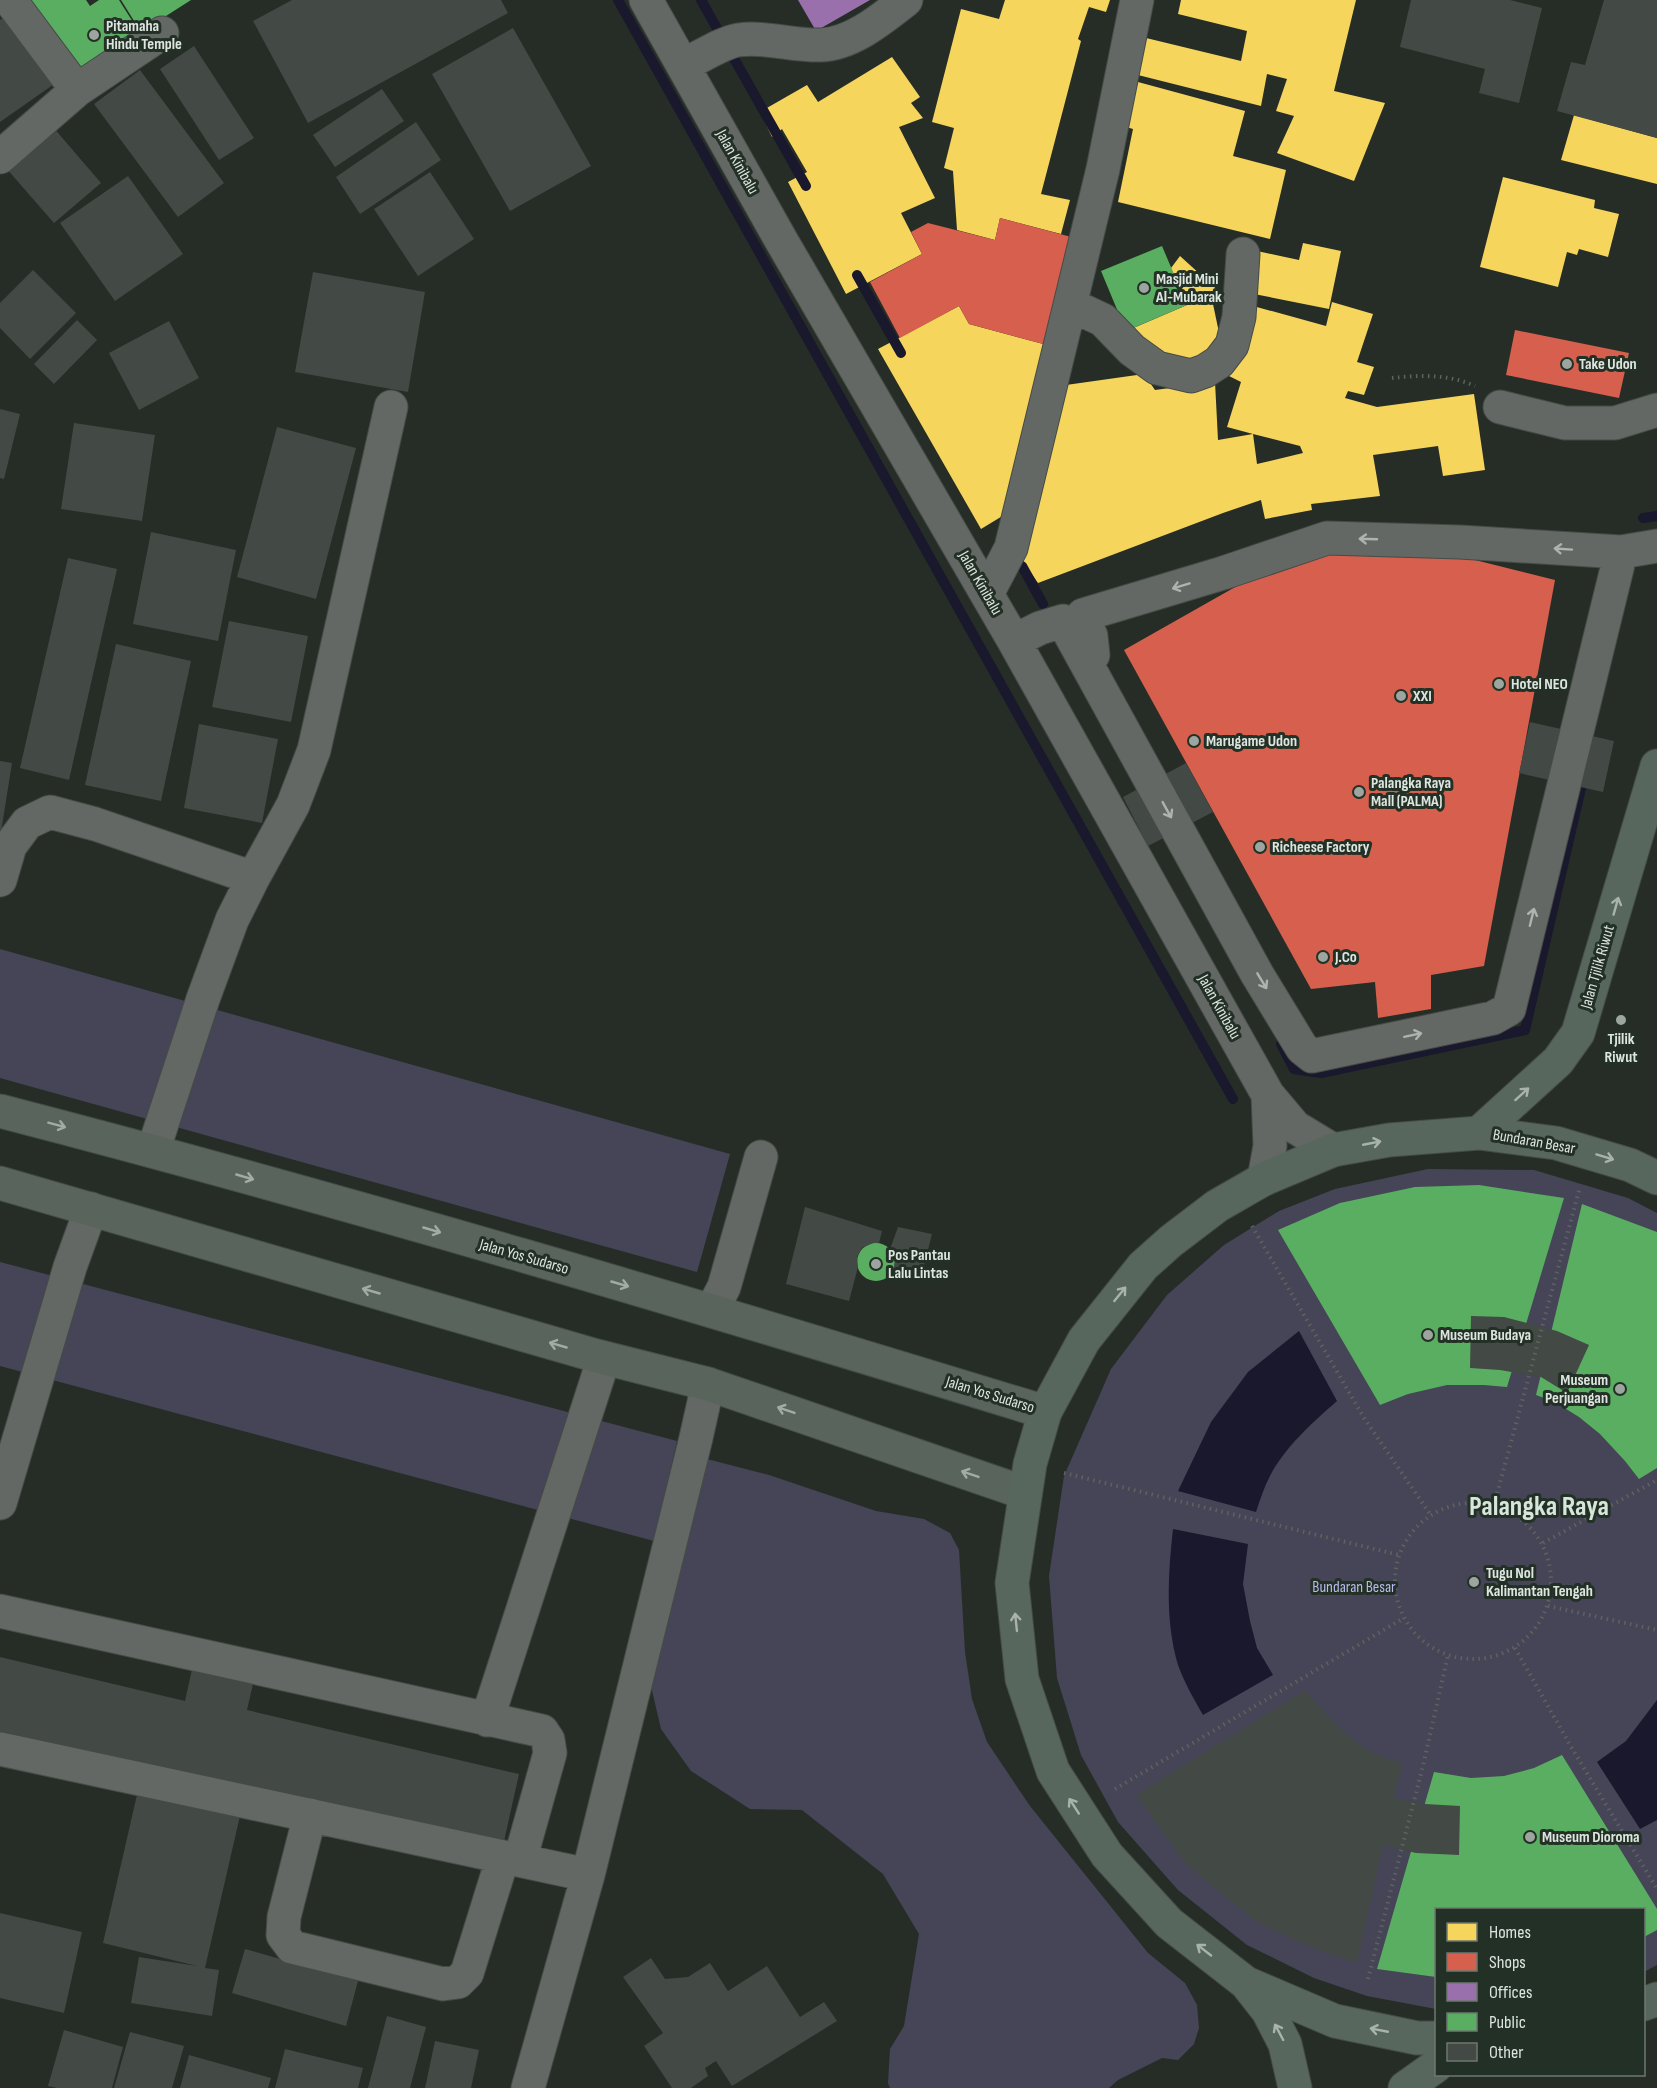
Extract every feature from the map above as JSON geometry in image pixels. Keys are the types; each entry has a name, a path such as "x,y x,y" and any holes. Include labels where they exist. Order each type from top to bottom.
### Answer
{"highway":[{"name":"Jalan Tjilik Riwut","path":"1479,1133 1558,1061 1578,1033 1657,766"},
{"name":"Bundaran Besar","path":"1435,2038 1417,2038 1335,2021 1246,1983 1169,1923 1107,1855 1053,1771 1022,1679 1012,1583 1030,1464 1046,1412 1084,1340 1143,1266 1217,1206 1264,1179 1333,1150 1389,1140 1479,1133 1556,1143 1630,1165 1657,1178"},
{"path":"1246,1983 1268,2011 1285,2044 1295,2088"},
{"path":"1405,2088 1435,2067"}],"main road":[{"name":"Jalan Yos Sudarso","path":"0,1111 153,1150 712,1310 1046,1412"},
{"path":"0,1183 604,1358 708,1384 1025,1493"}],"street":[{"path":"10,0 77,90"},
{"name":"Jalan Kinibalu","path":"646,0 781,240 1014,641 1268,1095 1270,1146 1264,1179"},
{"path":"683,65 735,40 759,39 822,46 850,38 906,0"},
{"path":"987,594 1011,548 1071,305 1137,0"},
{"path":"0,157 77,90 162,33"},
{"path":"1071,305 1103,320 1132,350 1157,368 1191,376 1219,362 1232,345 1239,317 1243,254"},
{"path":"153,1150 232,920 252,878 293,805 314,750 391,407"},
{"path":"1500,407 1565,423 1615,423 1657,410"},
{"path":"1095,681 1091,636 1083,615 1223,573 1327,538 1460,542 1621,552 1657,546"},
{"path":"1014,641 1040,628 1063,621 1257,974 1302,1048 1312,1056 1493,1018 1509,1009 1621,552"},
{"path":"1565,721 1582,660 1600,641"},
{"path":"1112,709 1137,720 1173,782"},
{"path":"0,879 10,846 27,823 50,812 252,878"},
{"path":"1268,1095 1295,1127 1333,1150"},
{"path":"712,1310 724,1287 761,1158"},
{"path":"0,1503 70,1267 91,1209"},
{"path":"487,1720 604,1358"},
{"path":"528,2088 588,1875 708,1384"},
{"path":"0,1611 542,1731 548,1740 549,1753 511,1858 467,1973 458,1982 443,1984 292,1947 283,1935 284,1917 310,1815"},
{"path":"0,1749 588,1875"},
{"path":"1645,2007 1657,2021"}],"path":[{"path":"1392,378 1440,377 1464,381 1485,391 1500,407"},
{"path":"1494,1504 1581,1182"},
{"path":"1247,1217 1364,1418 1430,1514"},
{"path":"1064,1473 1398,1555"},
{"path":"1543,1543 1657,1480"},
{"path":"1472,1502 1494,1504 1514,1513 1530,1526 1543,1543 1550,1563 1552,1585 1548,1606 1529,1637 1515,1648 1496,1657 1475,1659 1448,1655 1434,1649 1417,1636 1404,1618 1396,1598 1395,1576 1398,1555 1416,1526 1430,1514 1450,1505 1472,1502"},
{"path":"1548,1606 1657,1630"},
{"path":"1115,1789 1404,1618"},
{"path":"1515,1648 1570,1745 1657,1889"},
{"path":"1368,1979 1423,1766 1448,1655"}],"green space":[{"path":"0,949 730,1154 697,1272 0,1078"},
{"name":"Bundaran Besar","path":"1428,1169 1534,1170 1628,1198 1657,1213 1657,1965 1645,1971 1645,1908 1435,1908 1435,2009 1367,1996 1314,1978 1247,1945 1178,1890 1118,1822 1081,1755 1057,1678 1049,1576 1064,1476 1111,1369 1167,1295 1224,1245 1279,1211 1335,1189"},
{"path":"0,1262 677,1441 654,1541 0,1366"},
{"path":"707,1459 769,1475 876,1511 924,1519 950,1533 959,1550 965,1652 972,1699 987,1742 1030,1806 1148,1953 1185,1983 1197,2005 1199,2028 1194,2044 1178,2060 1162,2058 1118,2080 1109,2088 890,2088 888,2083 890,2049 904,2026 919,1934 883,1874 802,1810 750,1809 691,1771 661,1729 650,1682"}],"shaded area":[{"path":"1299,1331 1337,1401 1283,1455 1268,1480 1256,1512 1178,1491 1211,1422 1248,1372"},
{"path":"1173,1529 1248,1544 1243,1584 1250,1621 1257,1648 1273,1675 1203,1715 1180,1671 1171,1632 1169,1580"},
{"path":"1657,1700 1657,1820 1640,1829 1597,1762 1626,1741"}],"building: Homes":[{"path":"1005,0 1110,0 1106,12 1089,7 1078,39 1081,41 1041,194 1070,200 1061,234 1000,218 995,240 957,230 953,171 944,168 954,128 932,122 961,9 999,19"},
{"path":"1181,0 1356,0 1334,91 1385,103 1354,181 1277,153 1294,116 1276,111 1287,79 1267,74 1261,106 1134,74 1142,37 1241,61 1247,31 1178,14"},
{"path":"892,57 920,97 911,103 923,118 899,127 935,198 901,213 922,254 846,294 788,182 807,172 782,129 772,137 760,112 807,85 818,102"},
{"path":"1138,82 1245,111 1233,156 1286,170 1270,239 1118,202 1133,129 1126,127"},
{"path":"1574,115 1657,138 1657,184 1561,160"},
{"path":"1503,177 1595,200 1594,208 1619,214 1608,257 1579,249 1577,255 1567,252 1558,287 1480,267"},
{"path":"1303,243 1341,251 1329,309 1249,293 1257,251 1299,260"},
{"path":"1180,256 1223,295 1213,304 1222,347 1198,373 1141,354 1131,329 1187,305 1171,268"},
{"path":"1332,302 1373,314 1357,362 1374,367 1364,395 1348,391 1345,398 1377,407 1474,394 1485,470 1443,476 1438,446 1373,455 1380,496 1311,504 1312,510 1265,519 1261,500 1038,583 1020,557 1066,385 1144,374 1155,390 1215,382 1218,440 1253,434 1227,427 1241,382 1227,375 1246,304 1326,326","holes":["1253,434 1300,446 1303,453 1257,464"]},
{"path":"959,306 969,324 1047,345 1009,512 981,529 878,349"}],"building: Shops":[{"path":"1000,218 1075,238 1047,345 969,324 959,306 900,338 870,282 922,254 911,232 928,223 995,240"},
{"name":"Take Udon","path":"1515,330 1629,353 1619,398 1506,375"},
{"name":"Palangka Raya Mall (PALMA)","path":"1340,552 1451,554 1555,580 1484,966 1431,975 1431,1009 1378,1018 1375,982 1311,989 1124,650 1267,569"}],"building: Offices":[{"path":"798,0 870,0 816,31"}],"building: Public":[{"name":"Pitamaha Hindu Temple","path":"31,0 86,0 90,6 99,0 119,0 138,30 78,70"},
{"path":"121,0 191,0 141,32"},
{"name":"Masjid Mini Al-Mubarak","path":"1162,246 1187,305 1126,331 1101,271"},
{"path":"1479,1185 1564,1198 1507,1387 1447,1385 1408,1394 1380,1405 1278,1230 1340,1203 1415,1187"},
{"path":"1582,1204 1657,1232 1657,1468 1639,1479 1600,1434 1555,1402 1536,1395"},
{"name":"Pos Pantau Lalu Lintas","path":"876,1243 890,1248 895,1262 890,1276 876,1281 862,1276 857,1262 862,1248"},
{"path":"1562,1755 1657,1909 1657,1930 1645,1936 1645,1908 1435,1908 1435,1977 1377,1969 1434,1772 1471,1778 1504,1776 1534,1768"}],"building: Other":[{"path":"292,0 501,0 508,13 308,123 253,21"},
{"path":"1411,0 1510,0 1542,8 1519,103 1479,93 1485,69 1400,47"},
{"path":"1604,0 1657,0 1657,138 1557,111 1571,62 1585,65"},
{"path":"9,13 57,82 0,122 0,20"},
{"path":"513,28 591,166 510,211 432,74"},
{"path":"194,46 254,138 219,160 160,69"},
{"path":"140,70 224,183 178,217 94,104"},
{"path":"382,89 404,121 335,167 313,135"},
{"path":"416,122 441,160 360,214 336,177"},
{"path":"53,127 101,183 54,223 6,168"},
{"path":"430,172 474,239 418,276 374,209"},
{"path":"128,176 183,254 115,301 60,223"},
{"path":"33,270 76,313 30,359 0,328 0,303"},
{"path":"313,272 425,292 408,392 295,372"},
{"path":"77,320 97,340 54,384 34,364"},
{"path":"169,321 199,378 139,410 109,353"},
{"path":"0,409 20,414 4,479 0,478"},
{"path":"74,423 155,435 142,521 61,509"},
{"path":"277,427 356,448 316,599 237,577"},
{"path":"151,532 236,550 218,641 133,624"},
{"path":"68,558 117,569 69,780 20,768"},
{"path":"229,621 308,636 291,722 212,707"},
{"path":"116,644 191,661 161,801 85,785"},
{"path":"1530,722 1614,741 1603,792 1519,773"},
{"path":"199,724 278,739 262,823 184,808"},
{"path":"0,761 12,763 1,832 0,832"},
{"path":"1186,763 1213,812 1148,846 1123,797"},
{"path":"805,1207 882,1231 879,1243 862,1248 857,1257 858,1267 849,1301 786,1284"},
{"path":"898,1227 932,1234 920,1281 893,1273 895,1260 890,1249"},
{"path":"1471,1316 1504,1317 1557,1331 1589,1345 1567,1393 1541,1377 1470,1368"},
{"path":"195,1656 256,1671 247,1710 519,1774 501,1855 245,1794 205,1968 219,1970 212,2016 131,2003 139,1957 197,1966 103,1943 142,1773 0,1739 0,1657 185,1701"},
{"path":"1305,1690 1345,1733 1366,1749 1402,1763 1394,1798 1425,1804 1460,1806 1459,1855 1416,1853 1383,1845 1357,1963 1300,1943 1253,1919 1186,1864 1136,1795"},
{"path":"0,1913 82,1932 64,2013 0,1998"},
{"path":"245,1949 358,1981 346,2026 232,1993"},
{"path":"651,1958 665,1979 688,1977 710,1963 728,1991 767,1966 800,2017 824,2002 837,2021 732,2086 716,2061 705,2068 708,2076 691,2088 672,2088 644,2046 663,2033 623,1977"},
{"path":"387,2016 426,2027 410,2088 368,2088"},
{"path":"64,2030 123,2047 112,2088 48,2086"},
{"path":"130,2032 184,2046 172,2088 114,2088"},
{"path":"435,2041 479,2050 471,2088 425,2088"},
{"path":"285,2049 363,2068 358,2088 275,2088"},
{"path":"189,2055 271,2078 268,2088 180,2088"}],"waterway":[{"path":"618,0 1233,1099"},
{"path":"701,0 806,186"},
{"path":"857,275 901,353"},
{"path":"1643,518 1657,516"},
{"path":"1022,566 1043,604"},
{"path":"1281,1044 1294,1069 1321,1073 1525,1030 1584,775"}],"place":[{"name":"Pitamaha Hindu Temple","path":"94,35"},
{"name":"Masjid Mini Al-Mubarak","path":"1144,288"},
{"name":"Take Udon","path":"1567,364"},
{"name":"Hotel NEO","path":"1499,684"},
{"name":"XXI","path":"1401,696"},
{"name":"Marugame Udon","path":"1194,741"},
{"name":"Palangka Raya Mall (PALMA)","path":"1359,792"},
{"name":"Richeese Factory","path":"1260,847"},
{"name":"J.Co","path":"1323,957"},
{"name":"Tjilik Riwut","path":"1621,1020"},
{"name":"Pos Pantau Lalu Lintas","path":"876,1264"},
{"name":"Museum Budaya","path":"1428,1335"},
{"name":"Museum Perjuangan","path":"1620,1389"},
{"name":"Tugu Nol Kalimantan Tengah","path":"1474,1582"},
{"name":"Museum Dioroma","path":"1530,1837"}],"district":[{"name":"Palangka Raya","path":"1539,1506"}]}
